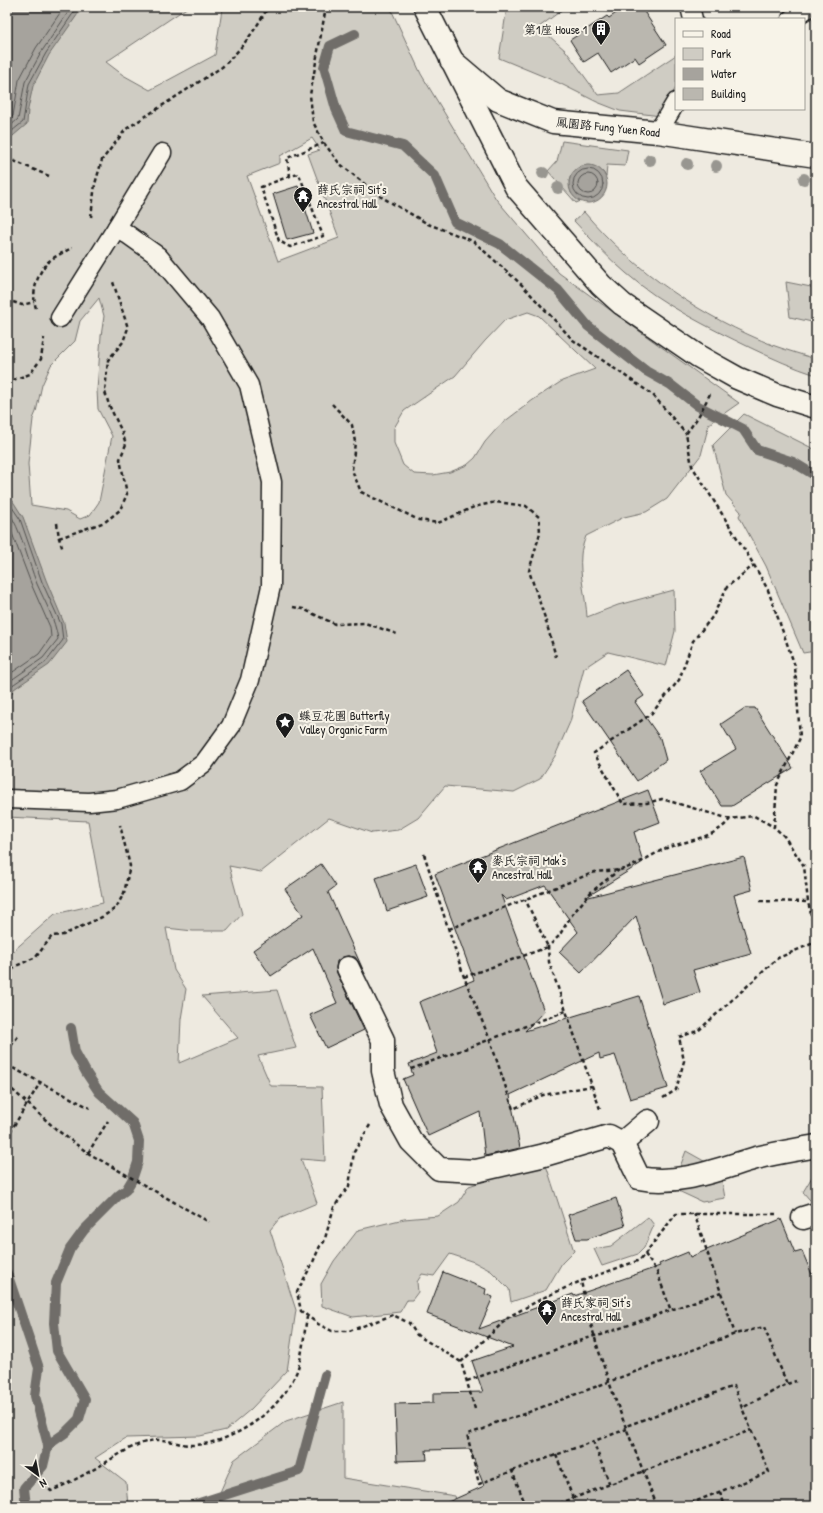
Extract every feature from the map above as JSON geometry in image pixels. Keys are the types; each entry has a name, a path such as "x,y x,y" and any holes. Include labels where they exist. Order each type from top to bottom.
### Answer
{"street":[{"name":"鳳園路 Fung Yuen Road","path":"425,7 451,60 498,100 553,122 658,132 816,156"},
{"path":"451,60 516,187 601,285 622,304 712,364 737,378 777,395 816,407"},
{"path":"348,968 383,1040 383,1071 391,1105 411,1141 439,1169 476,1172 616,1139 644,1124"},
{"path":"616,1139 639,1178 653,1181 700,1176 757,1158 816,1146"}],"lane":[{"path":"690,7 694,18"},
{"path":"794,18 810,7"},
{"path":"658,132 675,104"},
{"path":"60,318 162,153"},
{"path":"7,799 89,802 117,799 180,781 204,763 231,726 250,680 271,586 272,482 249,385 210,318 158,256 117,227"}],"path":[{"path":"326,7 310,95 313,122 324,143 339,162 378,195 428,224 473,241 522,285 573,340 653,396 686,434 692,466 768,590 795,666 800,738 777,785 774,827"},
{"path":"290,176 286,158 324,143"},
{"path":"7,158 49,176"},
{"path":"299,174 323,236 290,247 279,241 261,187 290,176 299,174"},
{"path":"59,538 104,522 120,510 127,494 120,459 126,444 105,392 108,360 123,342 128,328 113,281 96,260"},
{"path":"13,302 22,305 34,302"},
{"path":"686,434 698,417 706,400"},
{"path":"332,404 352,425 355,442 352,470 361,492 419,520 438,523 474,507 496,502 526,506 539,517 540,533 529,571 556,657"},
{"path":"57,523 62,550"},
{"path":"754,565 727,586 713,616 693,641 679,680 651,714 594,753 622,804 646,803 662,799 730,819 754,816 774,827 784,836 804,866 808,902 816,935"},
{"path":"267,601 303,609 335,624 365,623 397,634"},
{"path":"7,975 16,966 36,957 52,936 63,935 102,917 116,908 124,893 130,866 120,826 117,799"},
{"path":"449,929 595,872 619,870 666,849 699,839 725,826 730,819"},
{"path":"424,854 464,977 490,1040 513,1109 544,1095 592,1086"},
{"path":"464,977 548,947 559,936 571,916 591,892 619,870"},
{"path":"525,899 548,947 548,962 592,1086 616,1139"},
{"path":"760,901 808,902"},
{"path":"644,1124 641,1117 651,1104 676,1090 684,1061 678,1037 698,1031 778,958 816,942"},
{"path":"410,1070 566,1011"},
{"path":"7,1051 19,1035"},
{"path":"7,1065 90,1108"},
{"path":"10,1132 40,1083"},
{"path":"7,1085 57,1130 88,1153 210,1222"},
{"path":"391,1105 370,1125 354,1152 349,1186 334,1207 324,1242 320,1246 297,1292 302,1312 318,1324 332,1331 349,1330 393,1315 409,1323 417,1335 461,1362 475,1409"},
{"path":"88,1153 108,1121"},
{"path":"694,1213 735,1334"},
{"path":"461,1362 510,1316 545,1297 581,1281 640,1260 676,1214 789,1214 809,1216"},
{"path":"645,1254 657,1272 671,1311"},
{"path":"581,1281 587,1312 608,1382 657,1506"},
{"path":"466,1380 594,1336 601,1336 721,1292"},
{"path":"29,1470 51,1491 69,1483 132,1447 157,1440 190,1445 218,1441 250,1425 267,1413 284,1394 298,1368 307,1316"},
{"path":"684,1506 769,1472 734,1386 479,1484 467,1434 484,1429 496,1422 521,1415 735,1334 764,1327 787,1384"},
{"path":"742,1408 787,1384 796,1381"},
{"path":"554,1506 751,1430"},
{"path":"592,1440 610,1485"},
{"path":"556,1455 573,1498"},
{"path":"512,1471 526,1506"},
{"path":"720,1492 725,1506"}],"green space":[{"name":"蝶豆花園 Butterfly Valley Organic Farm","path":"7,7 188,7 106,62 123,75 150,90 215,55 222,9 219,7 390,7 421,74 496,199 559,273 739,403 709,424 701,455 667,499 646,512 624,517 586,536 582,548 581,570 587,617 618,605 674,590 675,631 666,666 608,652 584,668 570,722 555,756 540,779 514,792 445,786 418,818 398,830 372,833 329,818 261,872 229,866 242,914 227,931 193,931 166,928 174,970 186,989 181,1019 179,1063 238,1038 202,996 277,990 296,1048 258,1056 271,1086 322,1087 325,1161 301,1159 317,1203 279,1219 270,1230 296,1310 287,1371 251,1409 226,1430 200,1436 126,1438 95,1458 126,1482 128,1506 7,1506 7,955 55,914 103,903 88,821 7,817","holes":["312,138 320,150 308,154 339,238 278,261 247,176 280,163 280,156","99,298 104,316 97,390 98,409 112,436 99,502 90,515 80,519 66,511 31,505 28,464 33,419 42,385 51,365 75,341 80,321","528,312 539,316 595,369 562,381 533,400 500,425 485,442 475,458 467,465 450,472 433,475 414,474 403,465 394,443 394,428 404,411 455,376 505,320"]},
{"path":"507,7 566,7 539,27 566,51 598,95 619,93 675,56 675,89 661,116 620,111 597,102 557,82 499,58"},
{"path":"562,141 628,150 625,166 607,165 606,177 603,172 571,175 569,181 571,193 581,201 576,203 548,171 557,161"},
{"path":"584,212 625,254 671,291 696,307 748,334 775,346 816,359 816,375 783,363 759,352 686,315 640,285 599,248 574,221"},
{"path":"786,282 816,288 816,323 790,317"},
{"path":"744,414 816,450 816,651 803,653 766,566 739,516 741,512 726,495 713,445"},
{"path":"686,1151 720,1170 725,1198 702,1202 672,1188"},
{"path":"543,1156 574,1251 562,1263 546,1290 511,1302 509,1289 491,1271 474,1262 450,1254 434,1276 422,1274 417,1282 418,1292 412,1300 407,1300 400,1312 353,1317 322,1306 321,1284 334,1261 358,1230 404,1219 438,1216 459,1202 469,1186 499,1176"},
{"path":"816,1174 816,1207 803,1192 812,1177"},
{"path":"648,1217 654,1225 644,1248 638,1254 602,1266 594,1249 611,1246"},
{"path":"343,1402 343,1478 455,1496 458,1506 214,1506 234,1460 286,1421"}],"water":[{"path":"7,7 77,7 80,11 49,55 33,86 28,109 27,124 7,141"},
{"path":"584,165 592,165 599,168 604,173 607,184 604,195 599,200 592,203 584,203 577,200 572,195 569,188 569,180 572,173 577,168"},
{"path":"7,492 23,517 46,580 64,623 67,642 49,665 14,689 7,701"}],"building":[{"path":"625,7 641,7 666,45 639,63 635,57 611,73 598,53 584,62 570,40 607,16 609,18"},
{"name":"薛氏宗祠 Sit's Ancestral Hall","path":"298,186 313,233 287,240 273,194"},
{"path":"626,670 644,696 635,702 660,738 666,760 637,781 582,701"},
{"path":"745,708 755,708 793,768 732,806 722,806 700,771 736,749 721,724"},
{"path":"648,790 660,822 634,832 643,862 585,898 744,857 752,890 734,895 751,954 693,970 700,992 663,1004 636,916 581,973 559,952 578,932 545,885 506,900 501,895 544,1011 525,1031 639,996 668,1088 630,1099 615,1055 600,1059 599,1053 510,1095 520,1148 485,1156 480,1112 428,1136 403,1079 413,1075 409,1064 437,1053 419,1002 474,980 435,874"},
{"path":"321,864 336,886 328,892 365,974 355,957 343,957 337,961 337,973 364,1030 326,1048 310,1015 337,1003 313,948 271,976 253,950 303,915 285,889"},
{"path":"416,864 428,897 387,911 376,878"},
{"path":"616,1198 625,1226 587,1239 576,1239 568,1215"},
{"path":"781,1219 795,1253 802,1251 816,1284 816,1506 439,1506 484,1486 470,1449 426,1450 427,1460 397,1461 395,1404 433,1403 433,1393 483,1392 472,1361 513,1347 427,1314 443,1272 486,1289 485,1294 493,1297 479,1329 573,1294 574,1296 660,1266 659,1264 688,1252 690,1257"}],"waterway":[{"path":"355,34 330,46 324,67 336,109 346,131 403,146 435,176 455,222 500,244 558,290 588,326 646,371 671,385 698,406 743,429 757,450 793,462 816,476"},
{"path":"48,1445 65,1433 79,1419 85,1399 57,1351 54,1323 56,1283 70,1249 84,1230 119,1195 126,1190 132,1180 138,1162 139,1141 133,1123 99,1092 87,1074 75,1052 71,1028"},
{"path":"7,1273 39,1368 35,1396 48,1445 43,1466 24,1488 26,1506"},
{"path":"190,1506 299,1471 325,1375"}],"place":[{"name":"第1座 House 1","path":"601,46"},
{"name":"薛氏宗祠 Sit's Ancestral Hall","path":"303,213"},
{"name":"蝶豆花園 Butterfly Valley Organic Farm","path":"285,739"},
{"name":"麥氏宗祠 Mak's Ancestral Hall","path":"478,884"},
{"name":"薛氏家祠 Sit's Ancestral Hall","path":"547,1326"}]}
